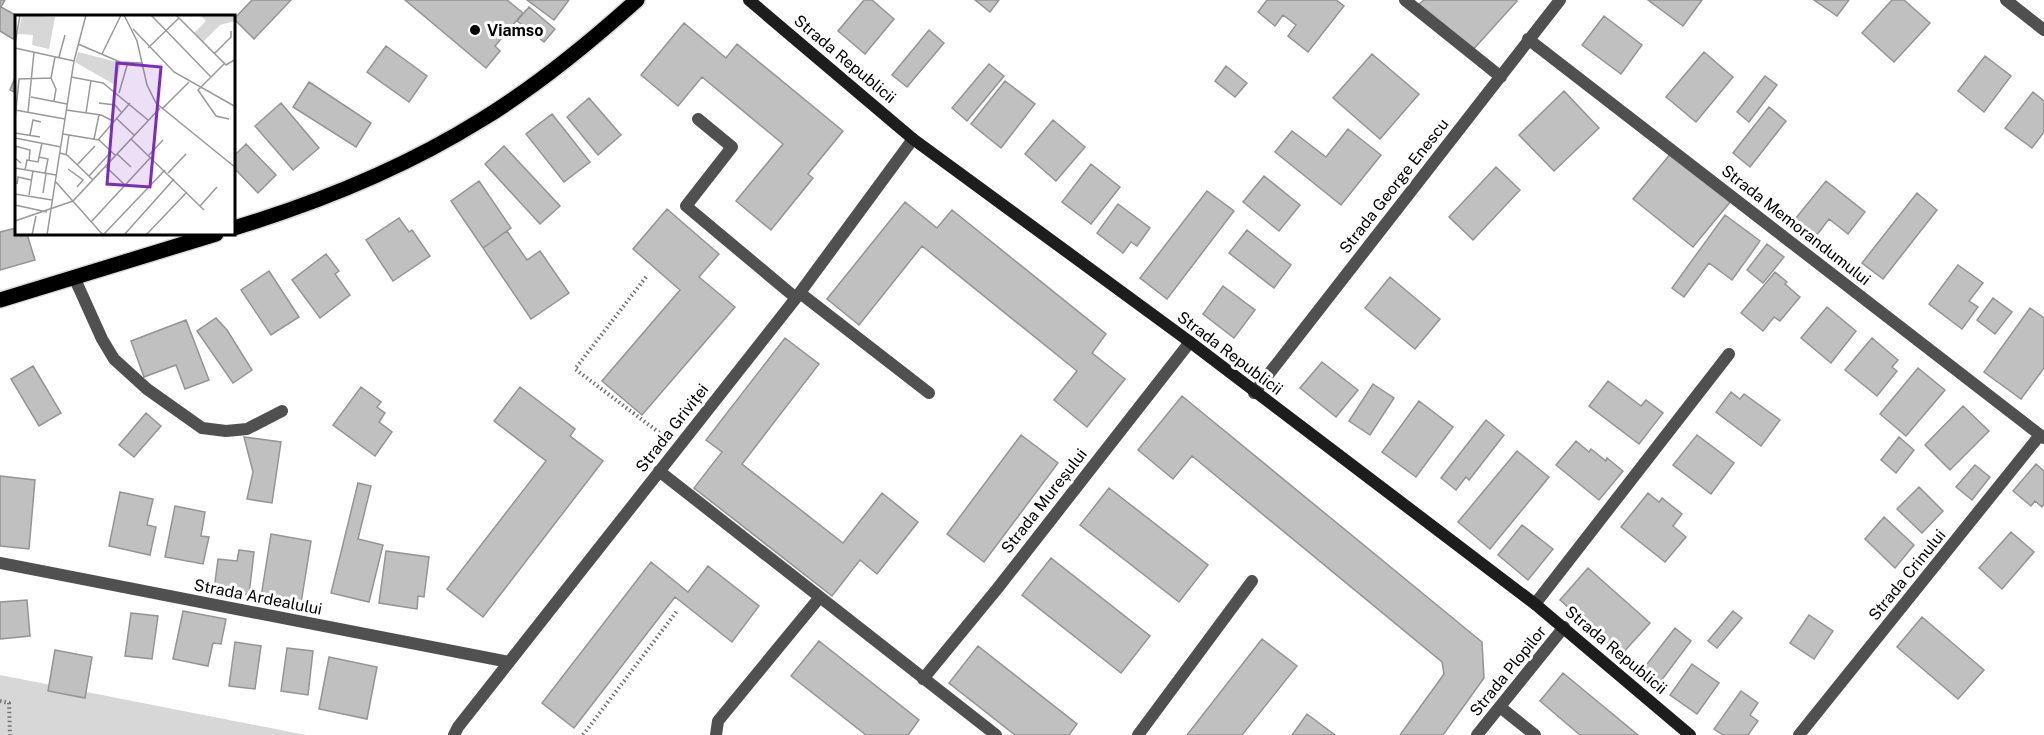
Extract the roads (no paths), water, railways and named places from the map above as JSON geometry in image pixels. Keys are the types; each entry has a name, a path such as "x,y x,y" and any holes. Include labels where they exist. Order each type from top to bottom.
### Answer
{"main road":[{"path":"236,227 327,198 432,148 471,126 566,60 637,0"},
{"path":"0,300 209,236"}],"street":[{"name":"Strada Republicii","path":"749,0 913,139 1190,342 1254,393 1535,604 1690,735"},
{"path":"1405,0 1501,77"},
{"name":"Strada George Enescu","path":"1254,393 1560,0"},
{"path":"2007,0 2044,30"},
{"name":"Strada Memorandumului","path":"1528,39 2042,436"},
{"path":"698,119 732,147 686,206 798,295 929,393"},
{"name":"Strada Griviței","path":"454,735 798,295 913,139"},
{"path":"74,277 102,339 114,359 147,389 202,428 226,431 247,429 282,411"},
{"name":"Strada Mureșului","path":"923,679 997,589 1190,342"},
{"path":"1535,604 1729,354"},
{"name":"Strada Crinului","path":"1799,735 2042,436"},
{"path":"659,471 992,734"},
{"name":"Strada Ardealului","path":"0,564 509,662"},
{"path":"1138,735 1252,581"},
{"path":"716,735 718,721 820,597"},
{"name":"Strada Plopilor","path":"1477,735 1564,627"},
{"path":"1500,707 1535,735"}],"place":[{"name":"Viamso","path":"475,30"}]}
